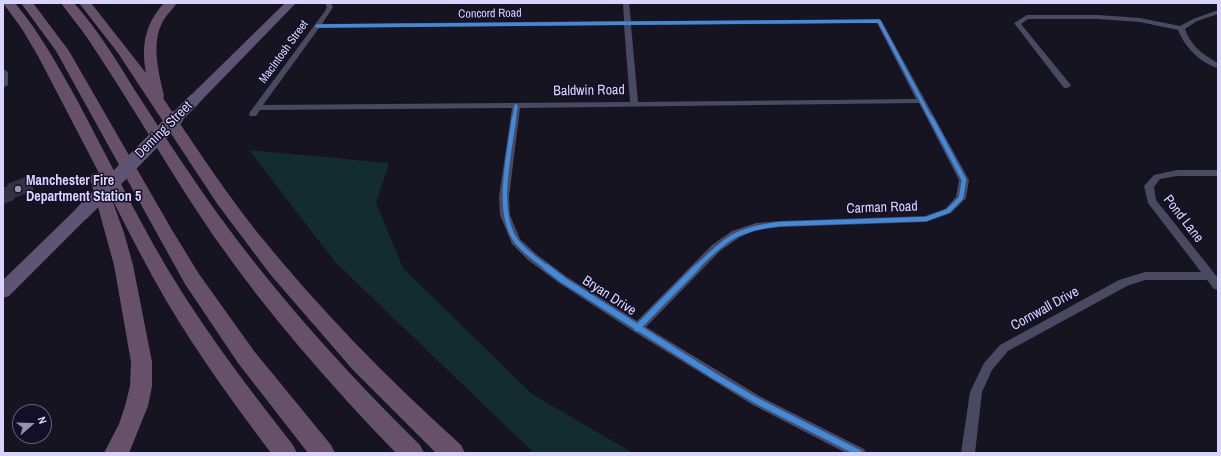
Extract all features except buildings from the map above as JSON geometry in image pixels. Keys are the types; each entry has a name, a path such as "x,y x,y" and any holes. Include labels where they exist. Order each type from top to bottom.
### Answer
{"highway":[{"path":"9,3 40,46 143,242 182,308 230,381 285,453"},
{"path":"27,3 52,35 67,59 192,280 246,357 323,453"},
{"path":"67,3 93,36 196,197 252,275 315,352 412,453"},
{"path":"85,3 110,34 244,228 305,303 356,359 453,453"},
{"path":"158,105 150,61 150,42 153,30 158,20 171,3"},
{"path":"95,150 100,191 121,256 142,357 142,377 138,400 130,425 116,453"}],"main road":[{"name":"Deming Street","path":"3,291 291,3"}],"street":[{"name":"MacIntosh Street","path":"256,111 329,9 330,5 328,3"},
{"path":"626,3 634,103"},
{"path":"1067,86 1017,24 1027,17 1098,17 1140,20 1181,28 1195,20 1218,12"},
{"name":"Concord Road","path":"317,26 879,20"},
{"name":"Carman Road","path":"637,328 716,248 736,234 756,227 780,224 926,219 948,211 961,198 964,180 879,20"},
{"path":"1181,28 1185,40 1196,54 1218,66"},
{"path":"3,72 3,86"},
{"name":"Baldwin Road","path":"256,111 634,103 921,101"},
{"name":"Bryan Drive","path":"516,106 504,197 505,216 516,241 532,257 563,280 637,328 757,401 859,453"},
{"name":"Pond Lane","path":"1218,173 1177,173 1157,177 1149,186 1151,201 1218,286"},
{"name":"Cornwall Drive","path":"968,453 976,392 988,367 1004,348 1123,283 1145,276 1210,276"}],"green space":[{"path":"249,150 389,163 376,203 403,268 532,394 633,453 534,453 335,262"}],"cycle path":[{"path":"317,26 879,21 964,180 961,198 948,211 926,219 780,224 756,227 736,234 716,248 637,328"},
{"path":"516,106 504,197 505,215 516,241 532,257 563,280 716,377 757,401 859,453"}],"place":[{"name":"Manchester Fire Department Station 5","path":"18,189"}]}
